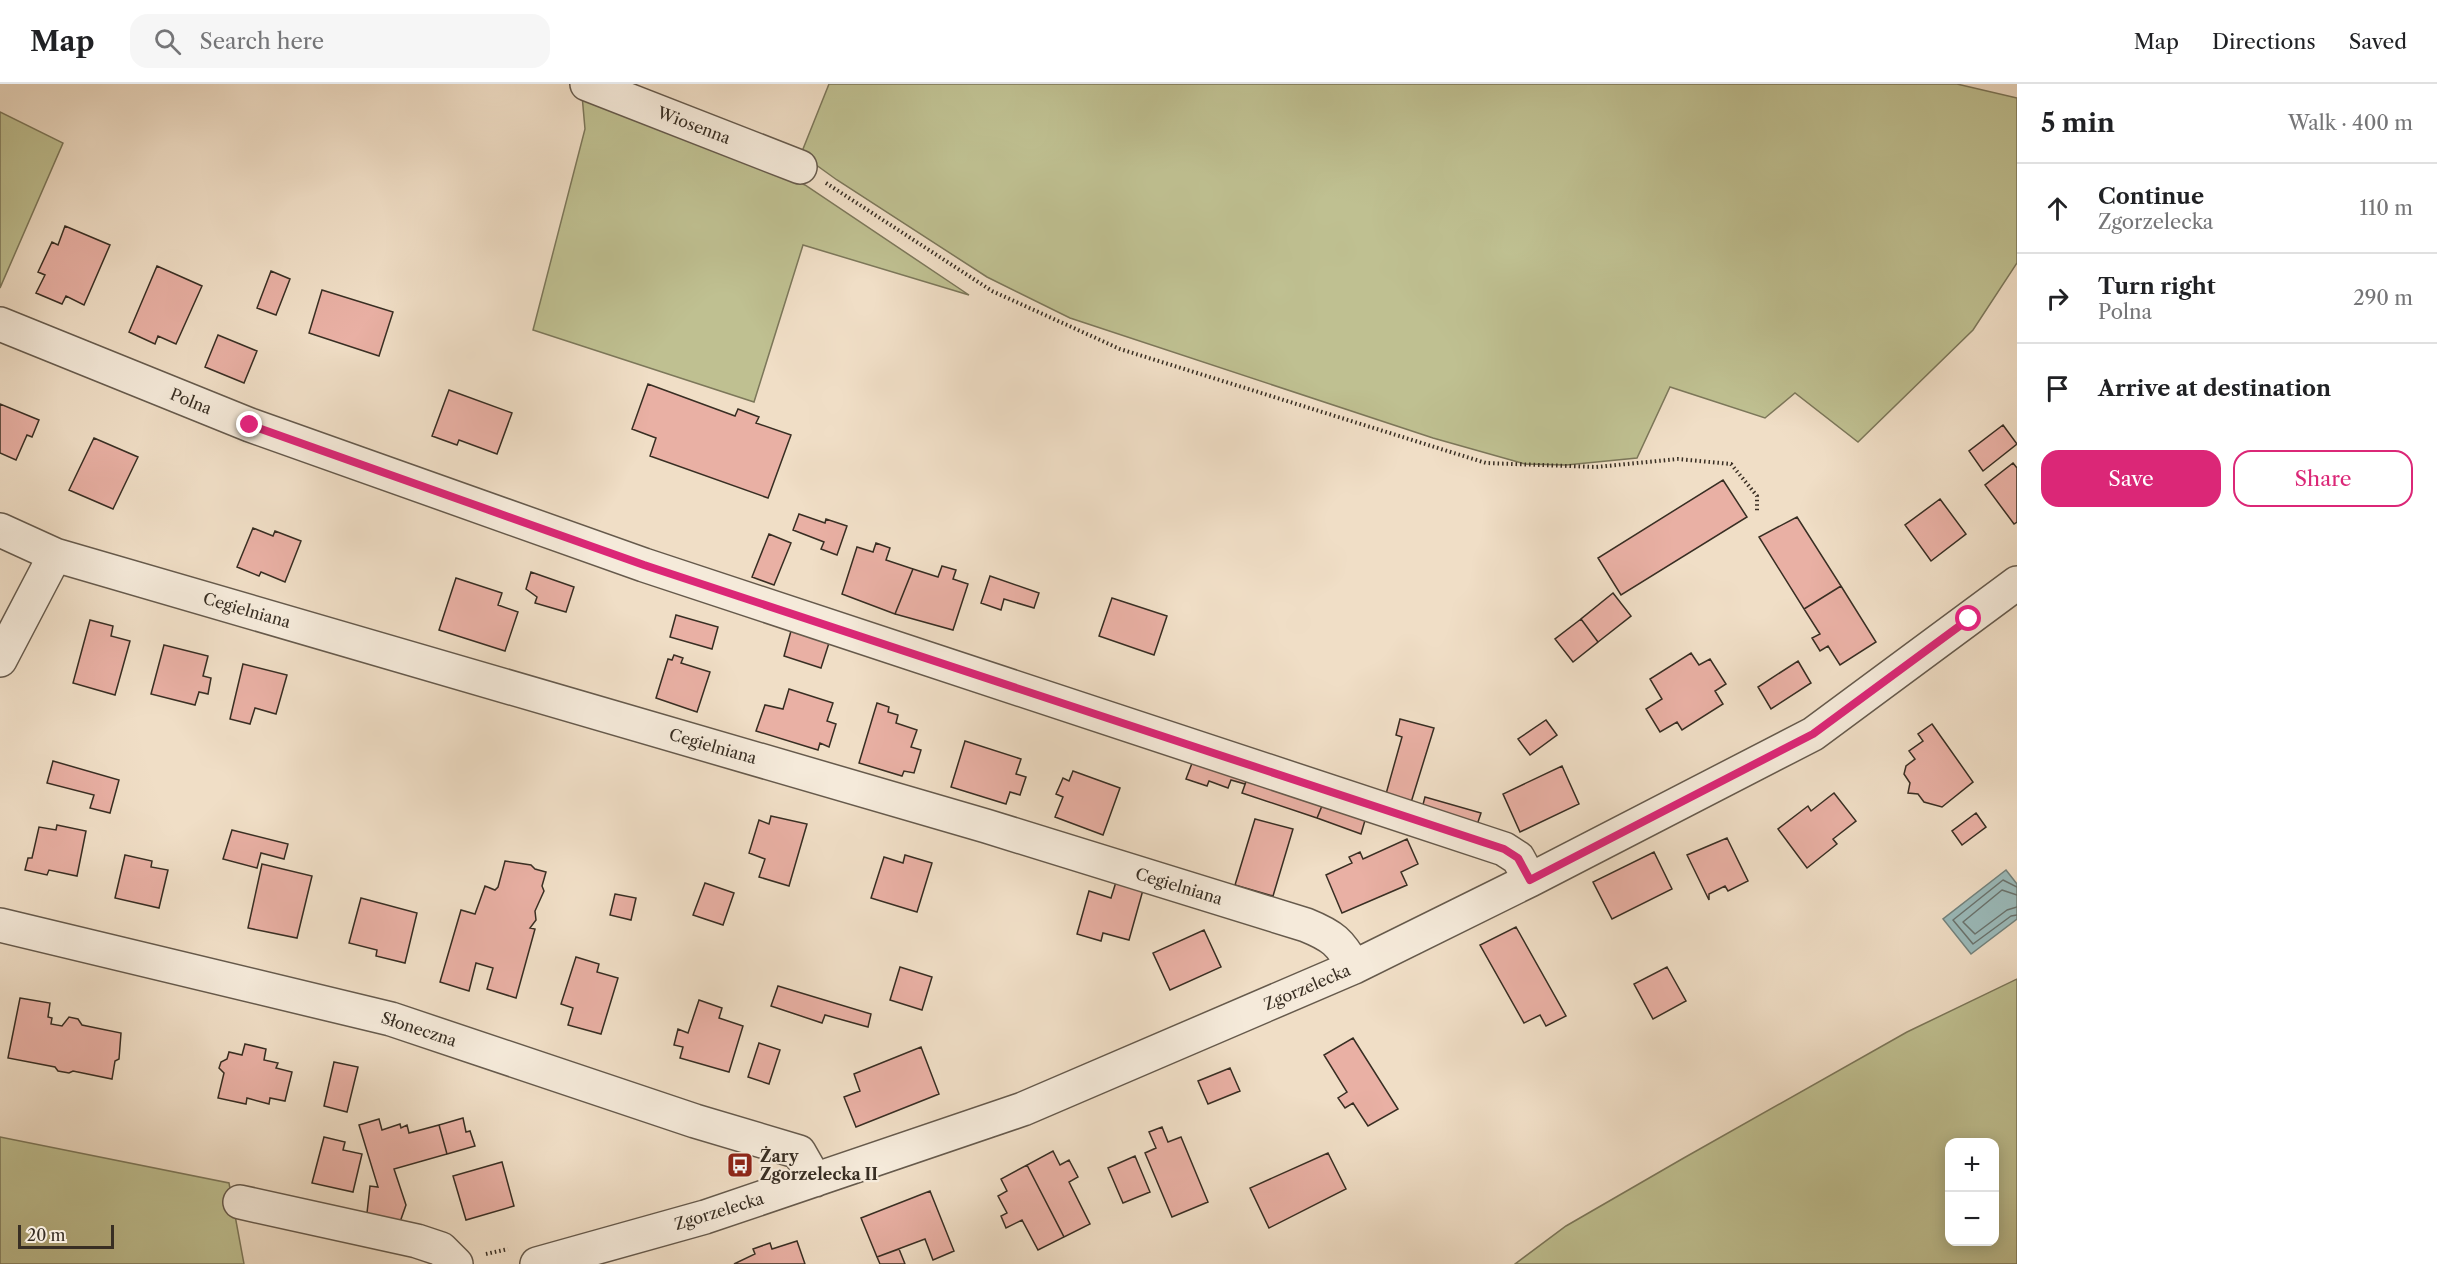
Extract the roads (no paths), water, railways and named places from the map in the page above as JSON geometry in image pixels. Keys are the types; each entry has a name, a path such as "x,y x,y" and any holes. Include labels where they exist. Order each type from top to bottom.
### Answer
{"street":[{"name":"Wiosenna","path":"587,84 800,167"},
{"name":"Polna","path":"0,324 250,425 633,561 1504,849 1518,858 1530,880"},
{"name":"Cegielniana","path":"0,530 55,555 974,822 1306,926 1331,936 1343,947 1354,967"},
{"path":"0,660 55,555"},
{"name":"Zgorzelecka","path":"527,1256 705,1217 1023,1109 1354,967 1530,880 1813,734 2017,583"},
{"name":"Słoneczna","path":"0,925 391,1019 695,1121 799,1152 815,1180"},
{"path":"240,1202 417,1241 441,1249 455,1263"}],"water":[{"path":"2006,870 2017,884 2017,919 1971,954 1943,919"}],"place":[{"name":"Żary Zgorzelecka II","path":"740,1165"}]}
